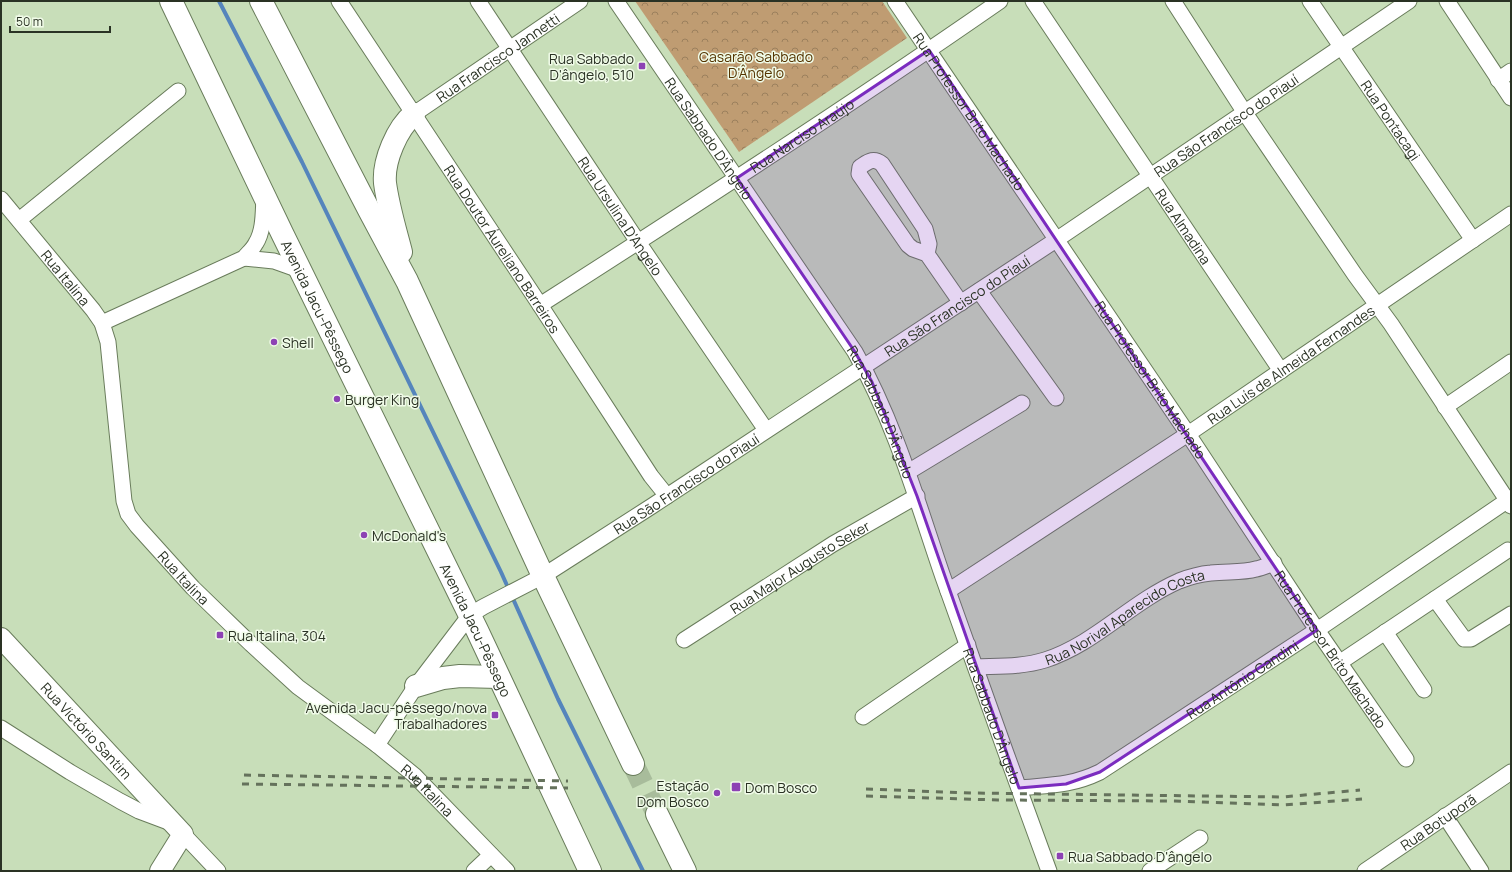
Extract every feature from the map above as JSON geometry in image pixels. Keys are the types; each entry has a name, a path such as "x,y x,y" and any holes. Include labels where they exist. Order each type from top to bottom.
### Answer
{"highway":[{"name":"Avenida Jacu-Pêssego","path":"171,1 375,423 476,611 498,677 590,871"},
{"path":"261,1 369,210 407,280 535,580 633,764"},
{"path":"407,280 385,181 392,146 399,133 414,114"},
{"path":"416,686 443,678 460,676 498,677"},
{"path":"657,814 685,871"}],"main road":[{"name":"Rua Victório Santim","path":"1,638 178,829"},
{"path":"160,871 178,829"}],"street":[{"name":"Rua Doutor Áureliano Barreiros","path":"339,1 651,476 667,496"},
{"name":"Rua Ursulina D'Angelo","path":"478,1 638,242 766,430"},
{"name":"Rua Francisco Jannetti","path":"414,114 580,1"},
{"name":"Rua Sabbado D'Ângelo","path":"616,1 855,352 872,382 887,416 917,496 948,591 1049,871"},
{"name":"Rua Professor Brito Machado","path":"896,1 1188,434 1339,663 1406,759"},
{"name":"Rua Narciso Araújo","path":"540,305 736,178 1000,1"},
{"name":"Rua Almadina","path":"1033,1 1281,370"},
{"path":"1173,1 1245,113 1510,501"},
{"name":"Rua Pontacagi","path":"1310,1 1473,240"},
{"name":"Rua São Francisco do Piauí","path":"377,746 416,686 476,611 535,580 667,496 1056,240 1409,1"},
{"path":"1447,1 1511,98"},
{"path":"1498,80 1511,71"},
{"path":"19,220 178,91"},
{"path":"927,254 929,244 924,229 882,164 874,160 870,160 860,168 859,174 908,245 913,249 927,254 961,303"},
{"path":"102,323 244,258 256,244 261,230 264,193"},
{"name":"Rua Italina","path":"1,199 93,310 102,323 108,342 124,501 128,514 136,526 193,588 270,663 298,687 414,775 507,871"},
{"name":"Rua Luís de Almeida Fernandes","path":"948,591 1188,434 1511,214"},
{"path":"244,258 274,261 302,271"},
{"path":"979,291 1056,398"},
{"path":"1445,407 1511,362"},
{"path":"908,472 1022,403"},
{"name":"Rua Major Augusto Seker","path":"684,640 833,544 917,496"},
{"name":"Rua Antônio Gandini","path":"1019,788 1066,784 1084,780 1100,772 1510,501"},
{"path":"1339,663 1508,550"},
{"name":"Rua Norival Aparecido Costa","path":"976,667 1026,664 1044,660 1066,651 1087,639 1147,598 1178,582 1193,576 1256,569 1274,563"},
{"path":"1435,599 1464,639 1472,639 1511,614"},
{"path":"1385,632 1424,690"},
{"path":"863,717 968,645"},
{"name":"Rua Victório Santim","path":"1,728 70,772 120,801 178,829 218,871"},
{"name":"Rua Botuporã","path":"1365,871 1511,772"},
{"path":"1445,816 1481,871"},
{"path":"1150,871 1200,838"},
{"path":"474,871 491,855"}],"highlighted area":[{"path":"929,50 1317,630 1100,772 1066,784 1019,788 917,496 872,382 855,352 737,178"}],"green space":[{"name":"Casarão Sabbado D'Ângelo","path":"635,1 882,1 907,38 739,152"}],"waterway":[{"path":"219,1 302,162 501,572 558,699 643,871"}],"tunnel":[{"path":"633,764 657,814"}],"railway":[{"path":"244,775 568,781"},
{"path":"242,784 568,788"},
{"path":"866,789 971,793 1282,797 1360,790"},
{"path":"866,796 998,800 1175,801 1283,805 1362,799"}],"place":[{"name":"Rua Sabbado D'ângelo, 510","path":"642,66"},
{"name":"Shell","path":"274,342"},
{"name":"Burger King","path":"337,399"},
{"name":"McDonald's","path":"364,535"},
{"name":"Rua Italina, 304","path":"220,635"},
{"name":"Avenida Jacu-pêssego/nova Trabalhadores","path":"495,715"},
{"name":"Dom Bosco","path":"736,787"},
{"name":"Estação Dom Bosco","path":"717,793"},
{"name":"Rua Sabbado D'ângelo","path":"1060,856"}]}
